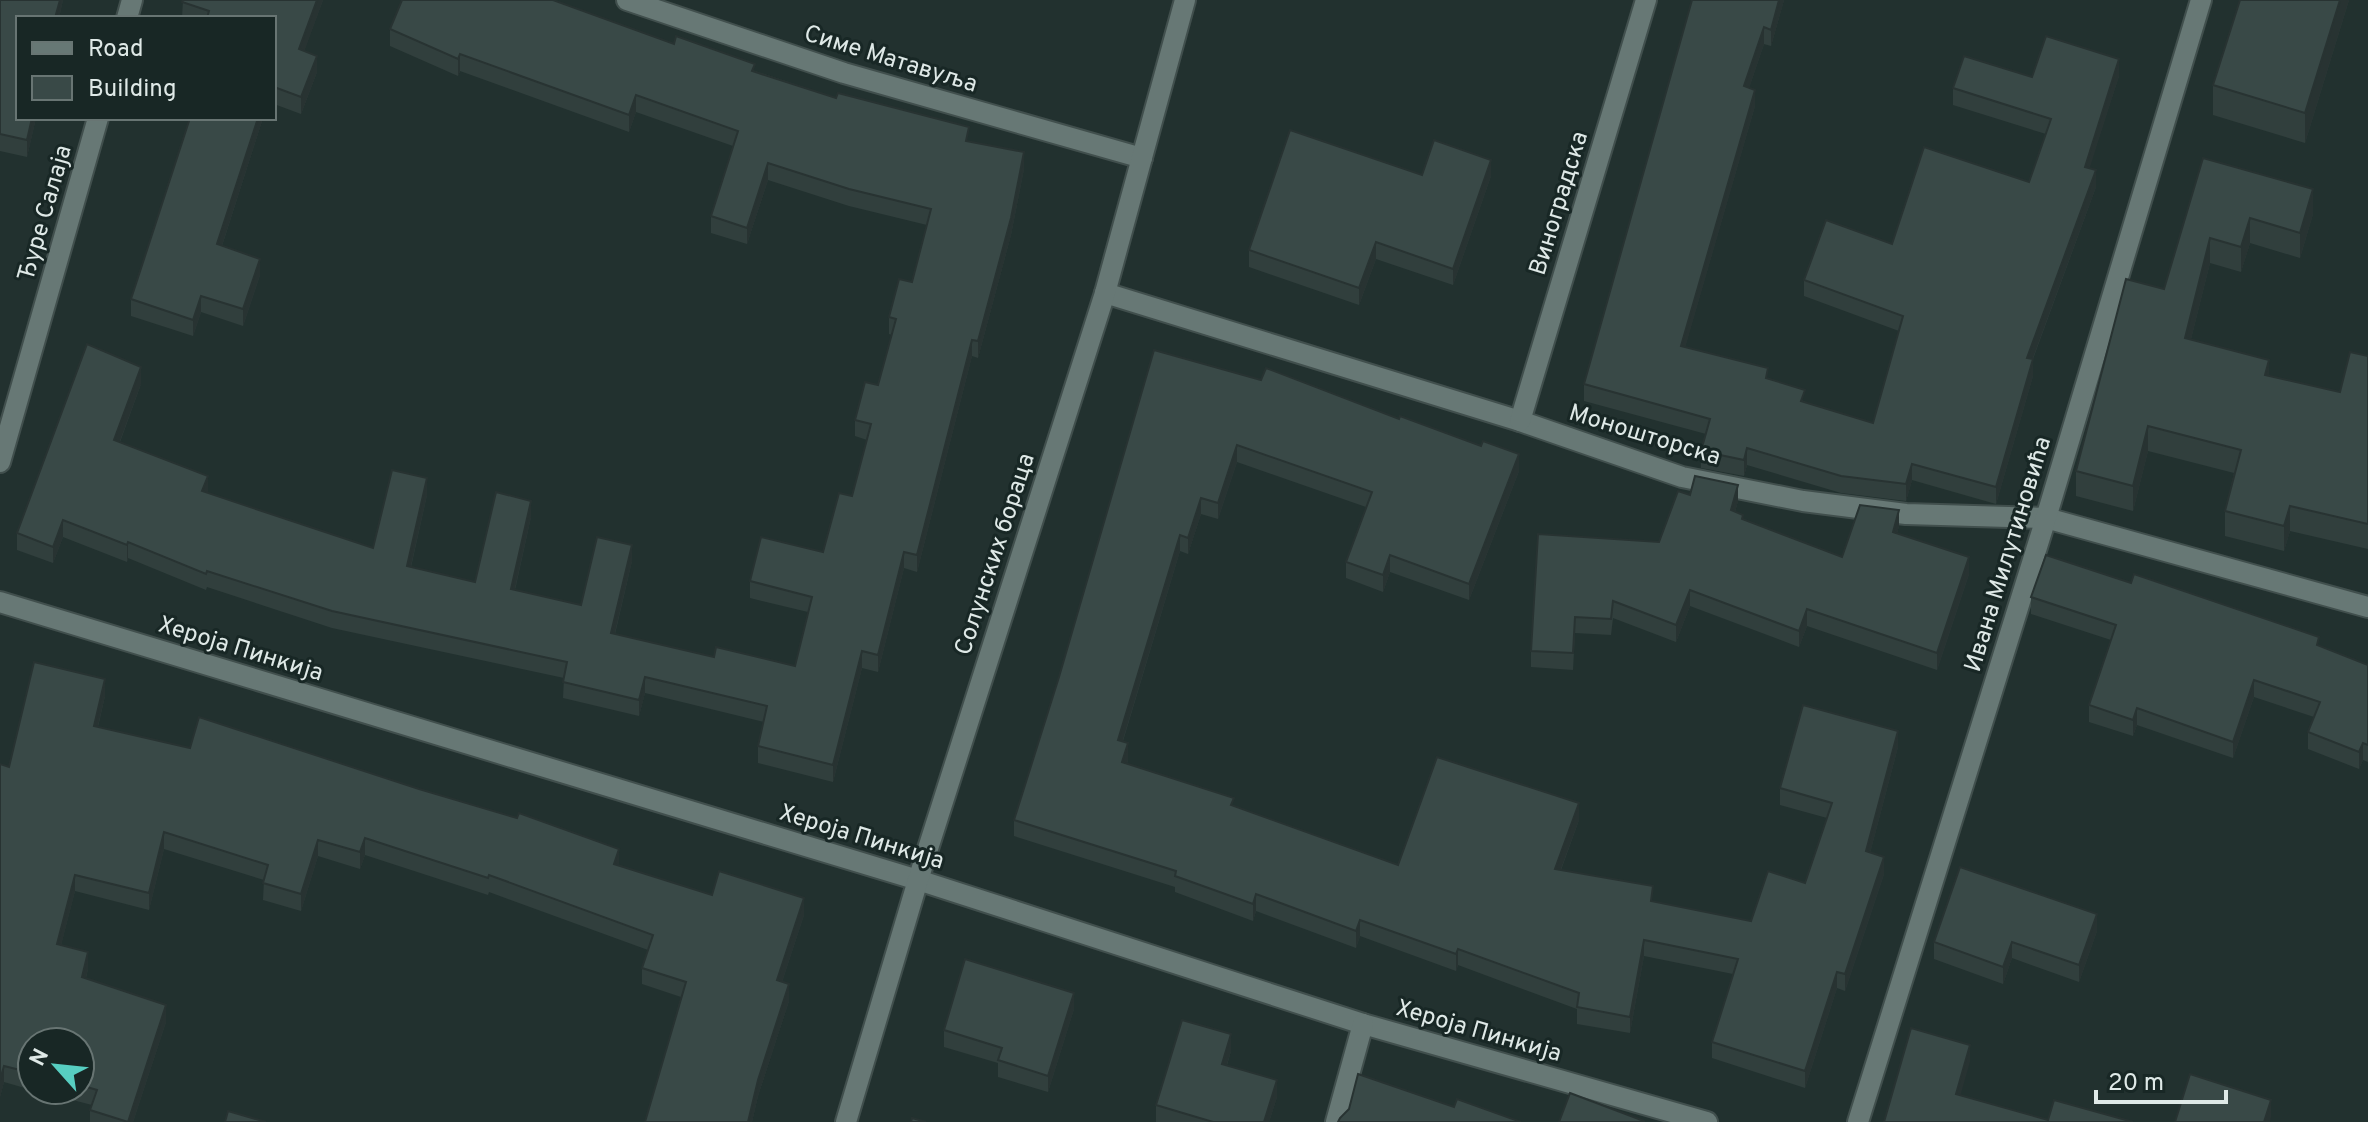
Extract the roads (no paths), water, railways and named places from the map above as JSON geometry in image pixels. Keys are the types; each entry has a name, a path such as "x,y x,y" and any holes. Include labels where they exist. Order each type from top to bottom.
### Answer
{"street":[{"name":"Симе Матавуља","path":"627,0 844,73 1142,158"},
{"name":"Солунских бораца","path":"846,1122 918,880 1105,293 1185,0"},
{"name":"Виноградска","path":"1520,421 1646,0"},
{"name":"Ивана Милутиновића","path":"1858,1122 2046,518 2201,0"},
{"name":"Ђуре Салаја","path":"0,462 97,120"},
{"name":"Моношторска","path":"1105,293 1520,421 1682,477 1803,501 1906,514 2046,518 2368,607"},
{"name":"Хероја Пинкија","path":"0,602 918,880 1363,1024 1707,1122"},
{"path":"1336,1122 1363,1024"}]}
